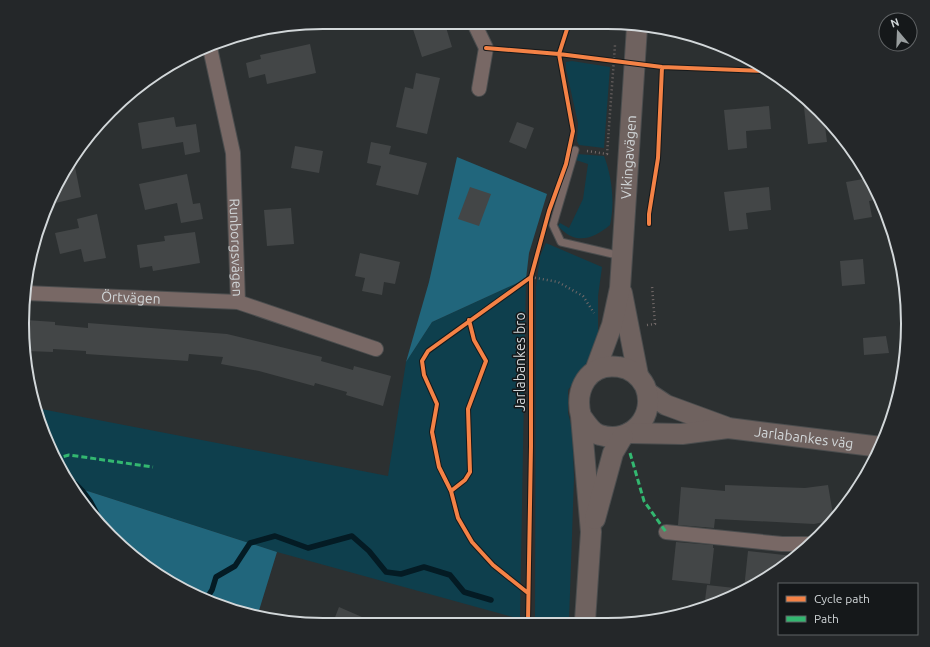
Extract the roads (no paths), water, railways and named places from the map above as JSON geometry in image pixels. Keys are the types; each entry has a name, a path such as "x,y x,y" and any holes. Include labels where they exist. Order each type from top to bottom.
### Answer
{"main road":[{"name":"Vikingavägen","path":"585,618 591,532 581,416 578,405 579,393 586,380 595,371 612,325 620,288 637,31"},
{"name":"Vikingavägen","path":"591,532 613,452 626,435 639,426 646,416 649,401 648,393 638,375 620,288"},
{"path":"595,371 608,366 620,367 638,375"},
{"name":"Jarlabankes väg","path":"648,393 666,405 728,428 874,446"},
{"path":"581,416 589,428 599,435 626,435"},
{"name":"Jarlabankes väg","path":"626,435 682,434 728,428"}],"street":[{"path":"477,29 486,48 479,89"},
{"name":"Runborgsvägen","path":"211,51 233,153 238,302 376,349"},
{"name":"Örtvägen","path":"31,293 238,302"},
{"path":"666,532 782,544 802,544"}],"lane":[{"path":"575,150 553,225 561,242 623,256"}],"waterway":[{"path":"82,492 95,509"},
{"path":"209,595 216,577 235,566 250,543 275,536 308,548 352,536 369,551 386,572 401,574 424,567 450,575 464,592 491,600"}]}
